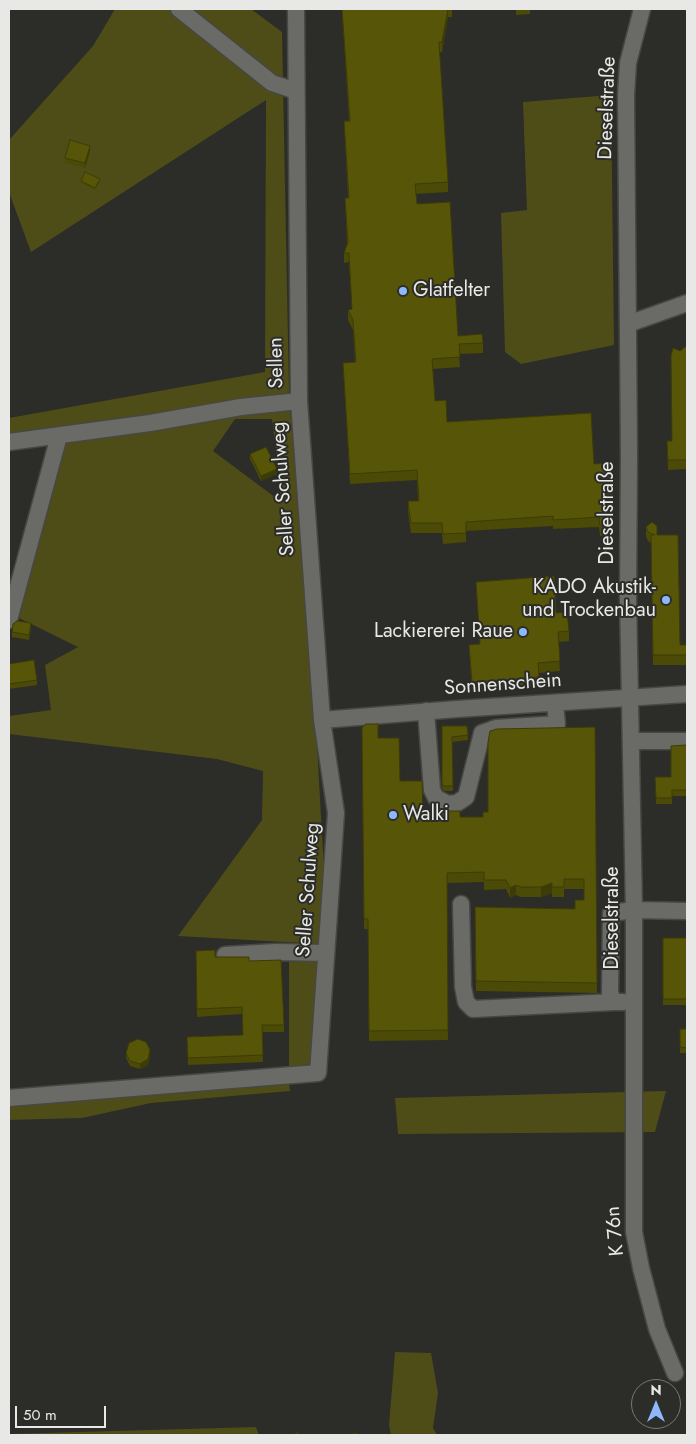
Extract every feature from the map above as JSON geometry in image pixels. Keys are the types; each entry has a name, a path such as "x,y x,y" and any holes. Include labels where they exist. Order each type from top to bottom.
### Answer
{"street":[{"path":"179,9 272,84 296,91"},
{"name":"Sellen","path":"9,442 59,436 241,407 299,401 296,9"},
{"name":"Dieselstraße","path":"633,1080 634,910 632,698 628,598 626,95 628,63 642,9"},
{"path":"628,324 687,303"},
{"name":"Seller Schulweg","path":"9,1098 318,1073 336,813 322,720 299,401"},
{"path":"9,620 59,436"},
{"name":"Sonnenschein","path":"322,720 687,694"},
{"path":"426,712 430,779 436,798 448,804 457,803 466,798 482,733 496,728 557,724 555,703"},
{"path":"632,741 687,741"},
{"path":"461,904 463,987 466,1002 473,1009 634,1002"},
{"path":"614,1002 610,993 611,913 634,910 687,911"},
{"path":"225,955 276,952 326,953"},
{"name":"K 76n","path":"633,1080 634,1232 657,1329 675,1373"}],"shaded area":[{"path":"115,9 251,9 282,32 289,391 315,708 324,871 321,944 178,936 262,820 263,771 217,759 9,734 9,716 51,710 45,665 78,647 19,618 66,426 9,434 9,418 265,372 266,100 31,252 9,192 9,140 93,46","holes":["235,419 272,419 279,475 280,501 213,451"]},
{"path":"611,95 614,345 521,364 505,352 501,213 527,210 523,102"},
{"path":"289,959 321,960 312,1068 289,1071"},
{"path":"289,1083 290,1091 151,1103 82,1118 9,1120 9,1104"},
{"path":"666,1091 655,1132 398,1134 395,1098"},
{"path":"395,1352 431,1353 438,1393 433,1428 437,1435 391,1435 389,1425"},
{"path":"256,1427 259,1435 9,1435 9,1434"}],"building":[{"name":"Glatfelter","path":"342,9 448,9 442,42 439,42 448,182 415,184 417,204 450,202 458,336 482,334 483,343 459,344 460,357 432,359 435,401 446,400 447,422 591,413 594,464 611,463 613,490 606,490 608,514 611,514 612,525 600,526 599,517 553,520 553,516 466,522 466,533 443,534 442,523 411,523 408,501 419,501 417,470 350,474 343,363 356,362 353,320 348,310 352,309 349,253 344,253 348,242 345,198 349,198 344,121 350,121"},
{"path":"70,140 90,146 85,163 65,158"},
{"path":"85,172 100,179 95,188 81,181"},
{"path":"687,347 687,460 668,460 667,441 672,441 671,356 673,348 680,351"},
{"path":"266,447 277,469 261,476 250,454"},
{"name":"KADO Akustik- und Trockenbau","path":"652,522 657,526 657,535 678,535 680,645 687,645 687,655 653,655 651,535 655,535 648,532 646,527"},
{"name":"Lackiererei Raue","path":"554,576 556,613 567,612 569,631 558,632 560,661 538,663 539,677 472,682 469,645 480,644 476,582"},
{"path":"17,621 31,623 29,635 12,632 13,624"},
{"path":"34,660 37,680 9,684 9,664"},
{"path":"366,724 378,724 378,738 399,738 400,781 422,781 423,811 460,811 460,817 483,817 483,812 488,812 488,742 490,731 497,729 595,727 597,983 476,981 475,907 575,909 575,900 584,900 584,879 564,879 564,887 552,887 552,883 541,887 521,887 516,885 510,888 506,880 484,880 484,872 447,873 448,1030 369,1031 368,919 364,919 362,728"},
{"name":"Walki","path":"442,726 467,726 468,735 452,737 453,786 444,786 442,784"},
{"path":"687,745 687,790 672,790 672,798 656,798 655,777 671,777 671,746"},
{"path":"663,938 687,938 687,999 663,999"},
{"path":"215,950 215,957 249,957 249,961 281,960 284,1025 262,1025 263,1055 188,1058 187,1037 243,1035 242,1007 197,1009 196,951"},
{"path":"680,1029 687,1029 687,1048 680,1047"},
{"path":"138,1039 146,1042 150,1050 148,1059 140,1064 130,1061 126,1053 129,1043"}],"place":[{"name":"Glatfelter","path":"403,291"},
{"name":"KADO Akustik- und Trockenbau","path":"666,600"},
{"name":"Lackiererei Raue","path":"523,632"},
{"name":"Walki","path":"393,815"}]}
